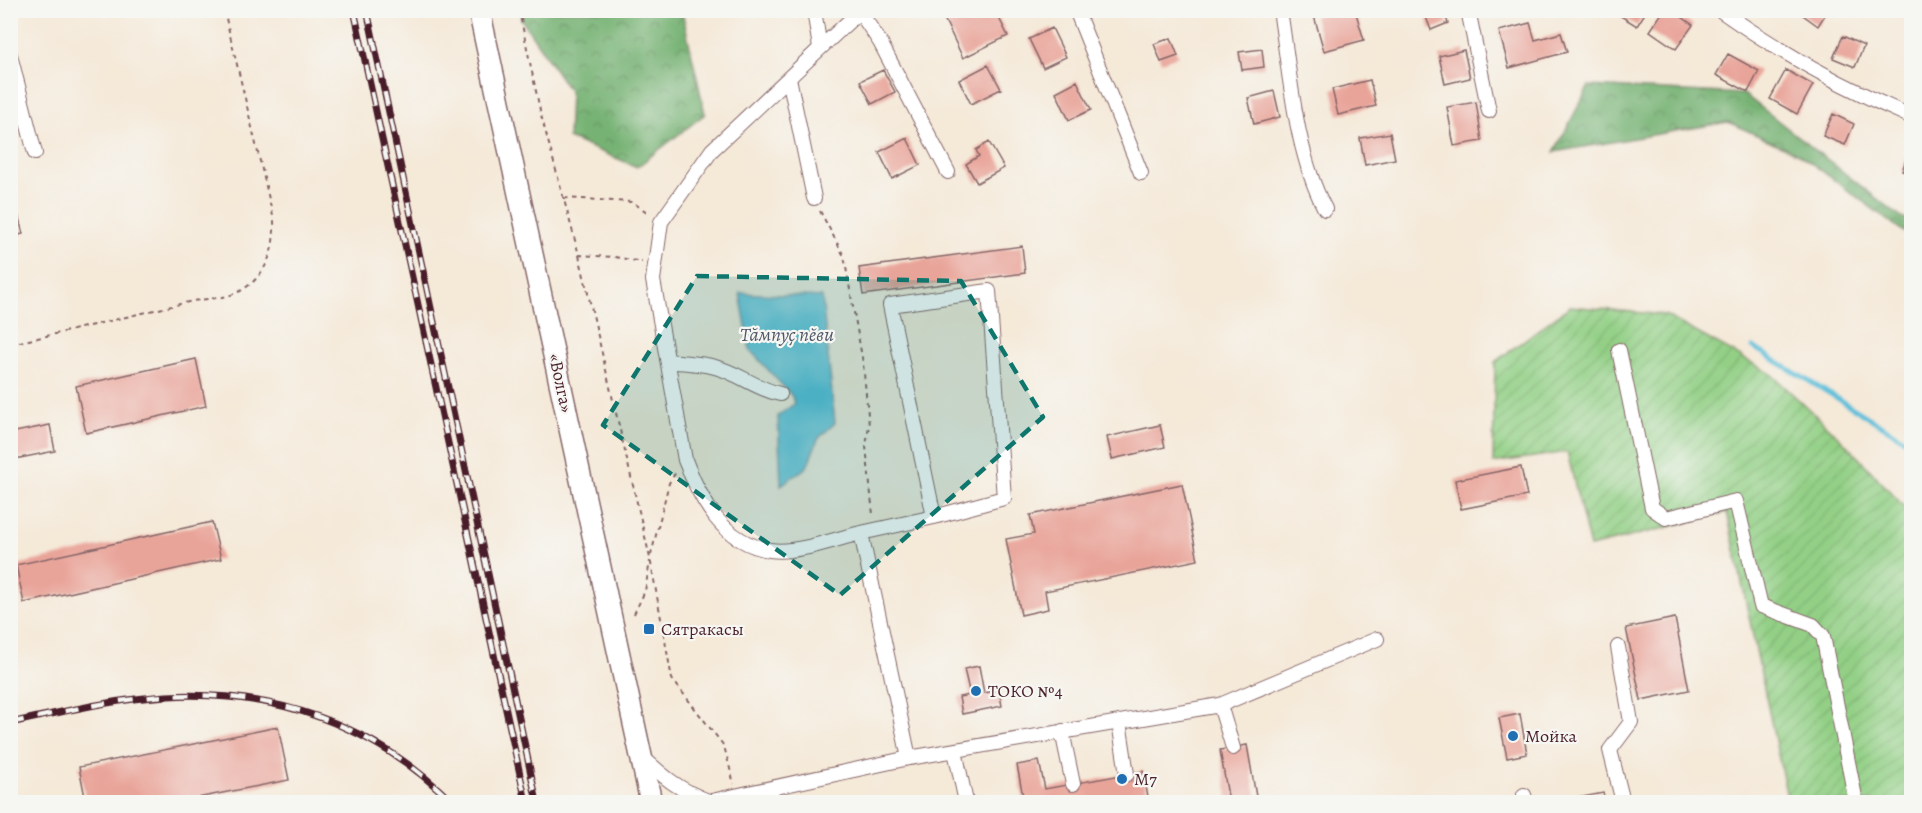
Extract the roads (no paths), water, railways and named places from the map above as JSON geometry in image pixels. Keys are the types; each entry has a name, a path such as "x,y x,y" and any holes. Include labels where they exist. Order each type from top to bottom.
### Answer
{"highway":[{"name":"«Волга»","path":"479,10 651,802"}],"street":[{"path":"814,10 820,48"},
{"path":"1076,10 1141,173"},
{"path":"1280,10 1299,128 1316,192 1325,209"},
{"path":"1468,10 1489,111"},
{"path":"1720,10 1802,64 1858,94 1911,117"},
{"path":"1737,23 1746,10"},
{"path":"934,517 890,305 989,291 1004,498 934,517 771,550 745,543 725,529 710,512 696,488 685,460 653,280 661,222 712,150 860,11 880,42 948,172"},
{"path":"10,55 35,153"},
{"path":"789,78 814,198"},
{"path":"1619,350 1652,508 1666,518 1736,501 1761,606 1813,625 1822,636 1856,802"},
{"path":"668,361 714,366 741,377 759,389 780,394"},
{"path":"861,532 909,758"},
{"path":"641,756 666,779 687,794 709,802 909,758 1220,705 1377,639"},
{"path":"1618,646 1630,722 1610,750 1623,802"},
{"path":"1220,705 1233,748"},
{"path":"1119,722 1127,774"},
{"path":"1062,731 1073,784"},
{"path":"955,751 966,802"}],"water":[{"name":"Тӑмпуҫ пӗви","path":"740,293 822,297 835,423 818,439 807,467 781,485 778,416 794,404 792,396 750,350"}],"waterway":[{"path":"1753,347 1912,444"}],"railway":[{"path":"354,10 526,802"},
{"path":"367,10 537,802"},
{"path":"10,723 127,700 167,696 247,699 322,718 357,733 390,752 422,775 452,802"}],"place":[{"name":"Сятракасы","path":"649,629"},
{"name":"ТОКО №4","path":"976,691"},
{"name":"Мойка","path":"1513,736"},
{"name":"М7","path":"1122,779"}]}
